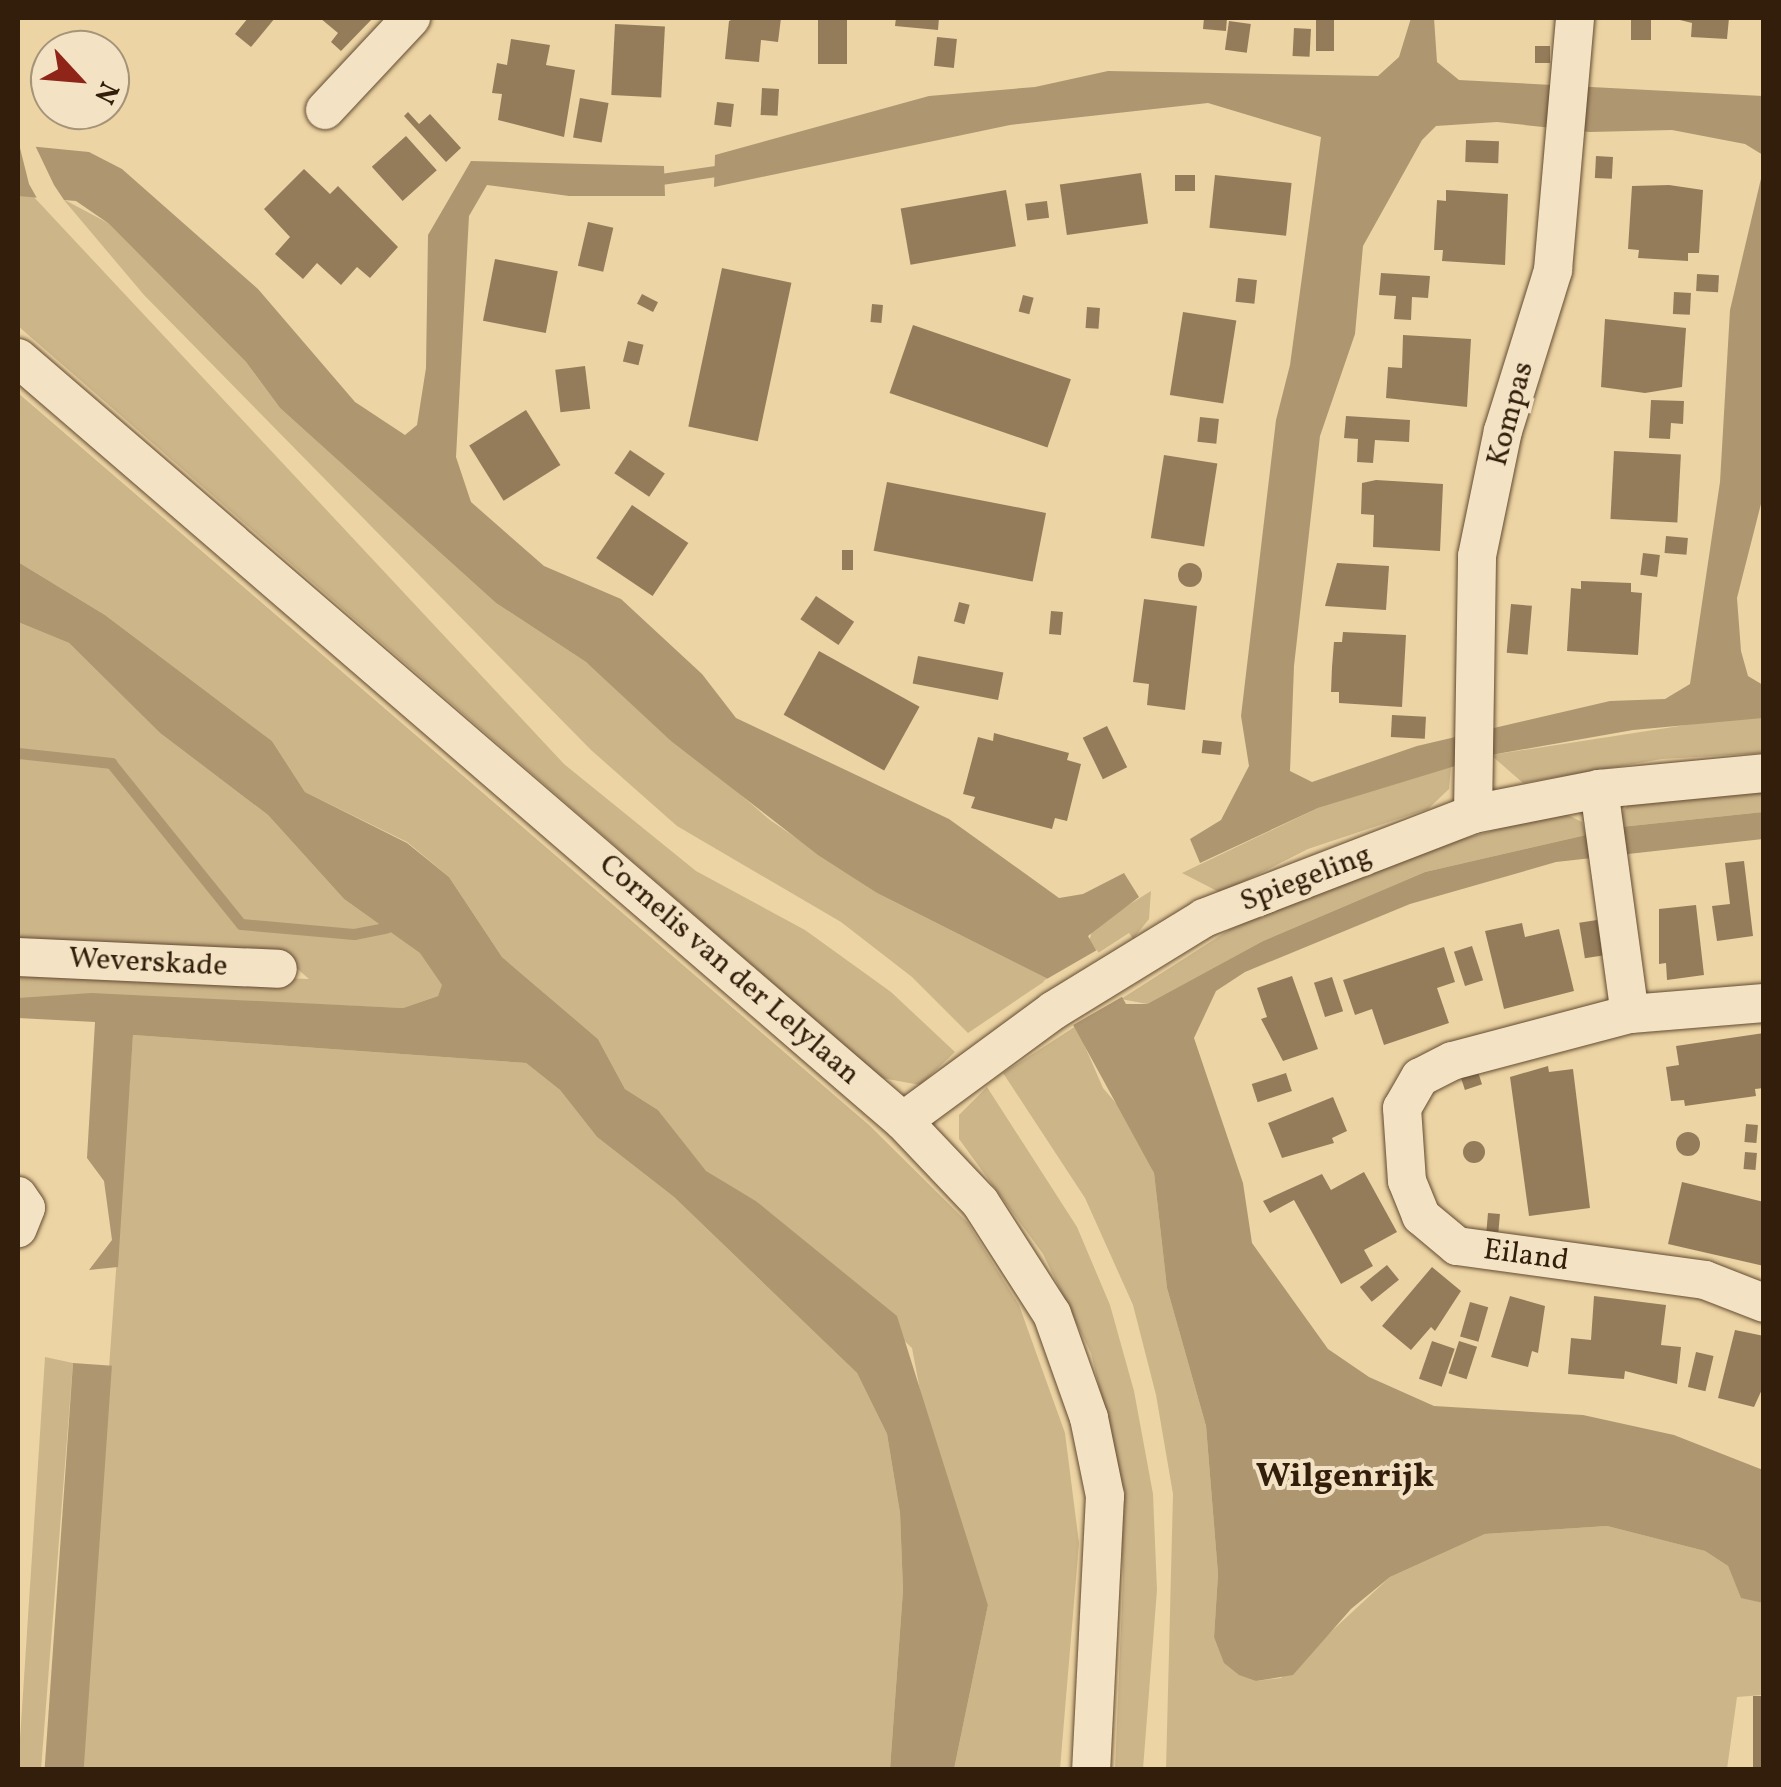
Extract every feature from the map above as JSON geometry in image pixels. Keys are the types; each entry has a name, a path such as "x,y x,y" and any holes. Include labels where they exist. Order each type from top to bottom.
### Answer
{"street":[{"path":"325,110 411,18"},
{"name":"Kompas","path":"1473,814 1470,766 1477,556 1503,431 1553,270 1569,143 1575,18"},
{"name":"Cornelis van der Lelylaan","path":"18,358 903,1120 980,1202 1052,1314 1089,1418 1105,1496 1091,1770"},
{"name":"Spiegeling","path":"903,1120 1054,1010 1204,918 1473,814 1600,788 1764,773"},
{"path":"1600,788 1630,1014"},
{"name":"Weverskade","path":"18,956 278,969"},
{"name":"Eiland","path":"1764,1002 1630,1014 1452,1061 1420,1078 1402,1108 1407,1181 1421,1216 1458,1246 1706,1280 1764,1302"},
{"path":"18,1196 26,1208 18,1228"}],"shaded area":[{"path":"1411,18 1434,18 1437,62 1459,80 1763,96 1763,155 1745,144 1672,130 1590,132 1497,122 1436,126 1422,140 1363,246 1355,334 1320,436 1294,666 1290,771 1312,782 1417,746 1610,701 1665,699 1690,684 1720,482 1730,310 1763,170 1763,496 1737,598 1741,651 1748,676 1763,685 1763,718 1633,730 1491,755 1318,808 1200,863 1190,839 1221,820 1249,766 1241,716 1276,420 1290,365 1321,137 1208,103 1010,125 714,187 715,155 929,96 1035,87 1108,71 1378,76 1399,57"},
{"path":"18,145 89,152 122,169 258,289 355,402 405,435 417,425 426,368 428,235 471,161 664,166 665,196 569,196 487,185 469,216 456,457 471,502 544,566 621,599 702,674 736,718 949,819 1059,898 1083,894 1124,873 1139,897 1088,936 1126,1004 1147,1004 1263,941 1425,872 1621,827 1763,812 1763,839 1556,862 1410,904 1245,972 1216,991 1194,1038 1243,1183 1252,1243 1328,1349 1369,1377 1434,1406 1583,1415 1674,1435 1763,1470 1763,1603 1741,1598 1728,1566 1705,1551 1607,1526 1485,1534 1390,1577 1351,1609 1293,1675 1256,1681 1239,1675 1224,1663 1214,1637 1218,1574 1206,1426 1167,1288 1154,1173 1048,979 877,893 818,855 671,741 586,662 496,603 280,408 246,362 108,223 76,201 18,196"},
{"path":"32,195 564,764 696,871 805,930 891,992 955,1052 920,1085 882,1078 18,326 18,196"},
{"path":"63,199 108,223 246,362 280,408 496,603 586,662 770,820 877,893 1048,979 968,1033 912,977 841,922 677,826 591,750 144,295"},
{"path":"18,393 869,1125 967,1222 1019,1305 1065,1433 1079,1543 1060,1769 954,1769 988,1605 923,1406 912,1348 756,1201 706,1172 658,1110 625,1089 598,1039 502,957 449,877 407,842 305,792 272,741 105,615 18,562"},
{"path":"18,562 105,615 272,741 305,792 407,843 449,877 502,957 598,1039 625,1089 658,1110 706,1171 756,1201 897,1316 988,1605 954,1769 890,1769 903,1590 900,1513 887,1434 857,1373 674,1197 597,1137 560,1090 526,1063 133,1035 118,1267 89,1270 112,1240 104,1181 87,1158 95,1022 18,1018 18,998 91,993 403,1008 438,996 442,985 420,953 344,899 268,815 160,733 69,643 18,622"},
{"path":"18,622 69,643 160,733 268,815 344,899 421,953 443,985 438,996 403,1008 83,994 18,999 18,968 309,979 285,958 18,950"},
{"path":"1738,717 1763,718 1763,753 1662,759 1523,783 1491,755"},
{"path":"1451,766 1449,789 1428,809 1308,849 1221,893 1182,873 1318,808"},
{"path":"1763,788 1763,812 1621,827 1618,817 1632,800"},
{"path":"1562,812 1582,822 1586,835 1425,872 1263,941 1147,1004 1121,999 1229,930 1323,885 1410,853"},
{"path":"1151,891 1149,919 1133,939 1129,933 1095,955 1088,946 1093,927"},
{"path":"1076,1026 1103,1088 1132,1122 1154,1173 1167,1288 1206,1426 1218,1574 1214,1637 1256,1681 1281,1678 1390,1577 1485,1534 1607,1526 1705,1551 1728,1566 1741,1597 1763,1603 1762,1695 1737,1697 1727,1769 1166,1769 1173,1494 1156,1395 1133,1305 1085,1198 1003,1073"},
{"path":"133,1035 526,1063 560,1090 597,1137 674,1197 857,1373 887,1434 900,1513 903,1590 890,1769 80,1770"},
{"path":"987,1087 1077,1227 1110,1305 1134,1391 1153,1494 1157,1590 1143,1769 1115,1769 1123,1579 1119,1470 1091,1353 1043,1254 959,1139 959,1115"},
{"path":"45,1357 73,1363 41,1769 18,1770"},
{"path":"73,1363 112,1366 84,1770 45,1769"}],"pier":[{"path":"32,139 66,203 38,200 29,184 18,140"},
{"path":"1097,950 1124,996 1070,1027 1043,981"}],"building":[{"path":"248,18 275,18 251,47 235,34"},
{"path":"320,18 373,18 341,51 331,42 338,33"},
{"path":"781,18 778,42 761,40 759,62 725,59 729,21"},
{"path":"818,18 847,18 847,64 818,64"},
{"path":"896,18 939,18 938,30 895,26"},
{"path":"1204,18 1227,18 1226,31 1203,29"},
{"path":"1316,18 1334,18 1334,51 1316,51"},
{"path":"1631,18 1651,18 1651,40 1631,40"},
{"path":"1672,18 1729,18 1727,39 1691,37 1692,23"},
{"path":"1229,21 1251,24 1247,53 1225,50"},
{"path":"615,24 665,27 661,98 611,95"},
{"path":"1294,28 1311,29 1310,57 1293,56"},
{"path":"937,37 957,39 954,68 934,66"},
{"path":"511,39 550,45 546,65 575,70 564,137 498,120 502,94 492,93 497,63 507,65"},
{"path":"1535,46 1550,46 1550,63 1535,63"},
{"path":"762,88 779,89 778,116 761,115"},
{"path":"580,98 609,103 602,142 573,137"},
{"path":"717,102 734,104 731,127 714,125"},
{"path":"408,112 419,124 430,114 461,148 446,162 404,116"},
{"path":"406,136 437,170 403,201 372,167"},
{"path":"1466,140 1499,141 1498,163 1465,162"},
{"path":"1596,156 1613,157 1612,179 1595,178"},
{"path":"304,169 330,194 338,186 398,247 370,278 357,267 341,285 317,263 303,279 275,254 290,237 264,209"},
{"path":"1141,173 1148,224 1067,235 1060,184"},
{"path":"1175,175 1195,175 1195,191 1175,191"},
{"path":"1215,175 1292,183 1286,236 1209,228"},
{"path":"1669,185 1703,190 1699,253 1688,253 1688,261 1638,258 1639,250 1628,249 1632,186"},
{"path":"1006,190 1016,246 911,265 901,209"},
{"path":"1446,190 1508,194 1505,265 1442,261 1443,250 1434,250 1437,200 1446,201"},
{"path":"1047,201 1049,218 1027,221 1025,204"},
{"path":"588,222 613,228 603,272 578,266"},
{"path":"495,259 558,271 546,333 483,321"},
{"path":"722,268 791,283 758,441 688,426"},
{"path":"1381,273 1430,276 1428,298 1412,297 1411,320 1394,319 1396,296 1379,295"},
{"path":"1697,274 1719,275 1718,292 1696,291"},
{"path":"1238,278 1257,280 1254,304 1235,302"},
{"path":"1674,292 1691,293 1690,315 1673,314"},
{"path":"642,294 658,302 653,312 637,304"},
{"path":"1023,295 1034,298 1029,314 1019,311"},
{"path":"872,304 883,305 881,323 870,322"},
{"path":"1087,307 1100,308 1099,329 1086,328"},
{"path":"1183,312 1236,320 1223,403 1170,395"},
{"path":"1605,319 1686,328 1682,387 1645,393 1601,387"},
{"path":"913,325 1071,379 1047,447 890,393"},
{"path":"1403,335 1471,339 1467,407 1386,398 1388,367 1402,368"},
{"path":"628,341 644,345 638,365 623,361"},
{"path":"585,366 590,409 560,412 555,370"},
{"path":"1651,400 1684,401 1683,424 1671,423 1670,439 1649,438"},
{"path":"526,410 560,465 504,501 469,446"},
{"path":"1346,416 1410,420 1409,442 1375,440 1373,463 1357,462 1358,439 1344,438"},
{"path":"1200,417 1219,419 1216,444 1197,442"},
{"path":"630,450 665,473 649,497 614,473"},
{"path":"1614,451 1681,455 1677,522 1610,519"},
{"path":"1164,455 1217,463 1204,546 1151,538"},
{"path":"1376,480 1443,484 1440,551 1373,547 1374,515 1361,514 1362,483"},
{"path":"887,482 1046,513 1033,582 874,551"},
{"path":"632,505 688,543 653,596 596,558"},
{"path":"1666,536 1688,538 1686,555 1665,553"},
{"path":"842,550 853,550 853,570 842,570"},
{"path":"1643,553 1660,555 1657,577 1640,575"},
{"path":"1190,563 1199,566 1199,584 1190,587 1181,584 1178,575 1181,566"},
{"path":"1337,563 1389,566 1386,610 1325,606"},
{"path":"1581,581 1631,583 1631,592 1642,593 1638,655 1567,651 1571,588 1581,589"},
{"path":"816,596 854,622 838,645 800,619"},
{"path":"1144,599 1197,606 1185,710 1147,705 1149,684 1133,682"},
{"path":"959,602 970,605 964,624 954,621"},
{"path":"1511,604 1532,606 1528,655 1507,653"},
{"path":"1051,611 1063,612 1061,635 1049,634"},
{"path":"1343,632 1406,635 1402,707 1339,703 1339,692 1331,692 1332,667 1334,642 1342,642"},
{"path":"819,651 920,707 884,771 784,715"},
{"path":"918,656 1003,673 998,700 913,683"},
{"path":"1392,715 1426,717 1425,739 1391,737"},
{"path":"1107,726 1127,767 1103,779 1083,738"},
{"path":"994,733 1069,753 1067,760 1081,764 1067,821 1055,818 1052,829 971,808 975,797 963,794 978,737 993,741"},
{"path":"1203,740 1222,742 1221,755 1202,753"},
{"path":"1744,861 1753,936 1717,941 1712,906 1730,904 1725,863"},
{"path":"1696,905 1704,975 1667,980 1666,963 1659,964 1659,909"},
{"path":"1597,920 1603,956 1585,958 1579,923"},
{"path":"1522,923 1525,937 1559,929 1574,991 1504,1009 1485,931"},
{"path":"1472,946 1483,980 1465,986 1454,952"},
{"path":"1444,947 1455,982 1437,988 1449,1023 1384,1045 1372,1009 1355,1015 1343,980"},
{"path":"1292,976 1318,1049 1283,1061 1261,1019 1267,1017 1257,988"},
{"path":"1332,977 1343,1011 1325,1017 1314,983"},
{"path":"1764,1033 1764,1088 1755,1089 1756,1096 1685,1106 1684,1100 1671,1101 1666,1067 1679,1065 1676,1046"},
{"path":"1548,1066 1549,1072 1573,1069 1590,1208 1529,1216 1510,1077"},
{"path":"1478,1072 1482,1084 1465,1090 1461,1078"},
{"path":"1286,1073 1292,1091 1258,1102 1252,1084"},
{"path":"1333,1097 1347,1131 1332,1138 1334,1143 1282,1158 1268,1123"},
{"path":"1746,1124 1758,1125 1756,1143 1744,1142"},
{"path":"1688,1132 1697,1135 1697,1153 1688,1156 1679,1153 1676,1144 1679,1135"},
{"path":"1474,1141 1482,1144 1482,1160 1474,1163 1466,1160 1463,1152 1466,1144"},
{"path":"1745,1152 1757,1153 1755,1170 1744,1169"},
{"path":"1364,1172 1397,1232 1364,1250 1373,1266 1341,1284 1294,1200 1270,1213 1263,1201 1322,1174 1331,1190"},
{"path":"1682,1182 1764,1202 1764,1266 1668,1244"},
{"path":"1488,1213 1500,1214 1498,1232 1486,1231"},
{"path":"1387,1265 1399,1280 1372,1302 1360,1287"},
{"path":"1432,1267 1461,1291 1435,1331 1431,1327 1411,1350 1382,1326"},
{"path":"1510,1296 1545,1306 1538,1353 1532,1351 1528,1367 1491,1357"},
{"path":"1594,1296 1666,1305 1661,1345 1681,1347 1677,1384 1625,1371 1624,1379 1568,1374 1571,1338 1591,1340"},
{"path":"1470,1302 1488,1307 1478,1342 1460,1337"},
{"path":"1735,1330 1764,1336 1764,1385 1754,1407 1718,1398"},
{"path":"1432,1341 1455,1349 1442,1387 1419,1379"},
{"path":"1459,1341 1477,1347 1467,1379 1448,1373"},
{"path":"1696,1352 1714,1356 1705,1391 1688,1387"},
{"path":"1753,1696 1764,1696 1764,1770 1753,1770"}],"waterway":[{"path":"654,180 729,169"},
{"path":"18,753 111,763 241,924 354,934 386,928"}],"district":[{"name":"Wilgenrijk","path":"1345,1477"}]}
